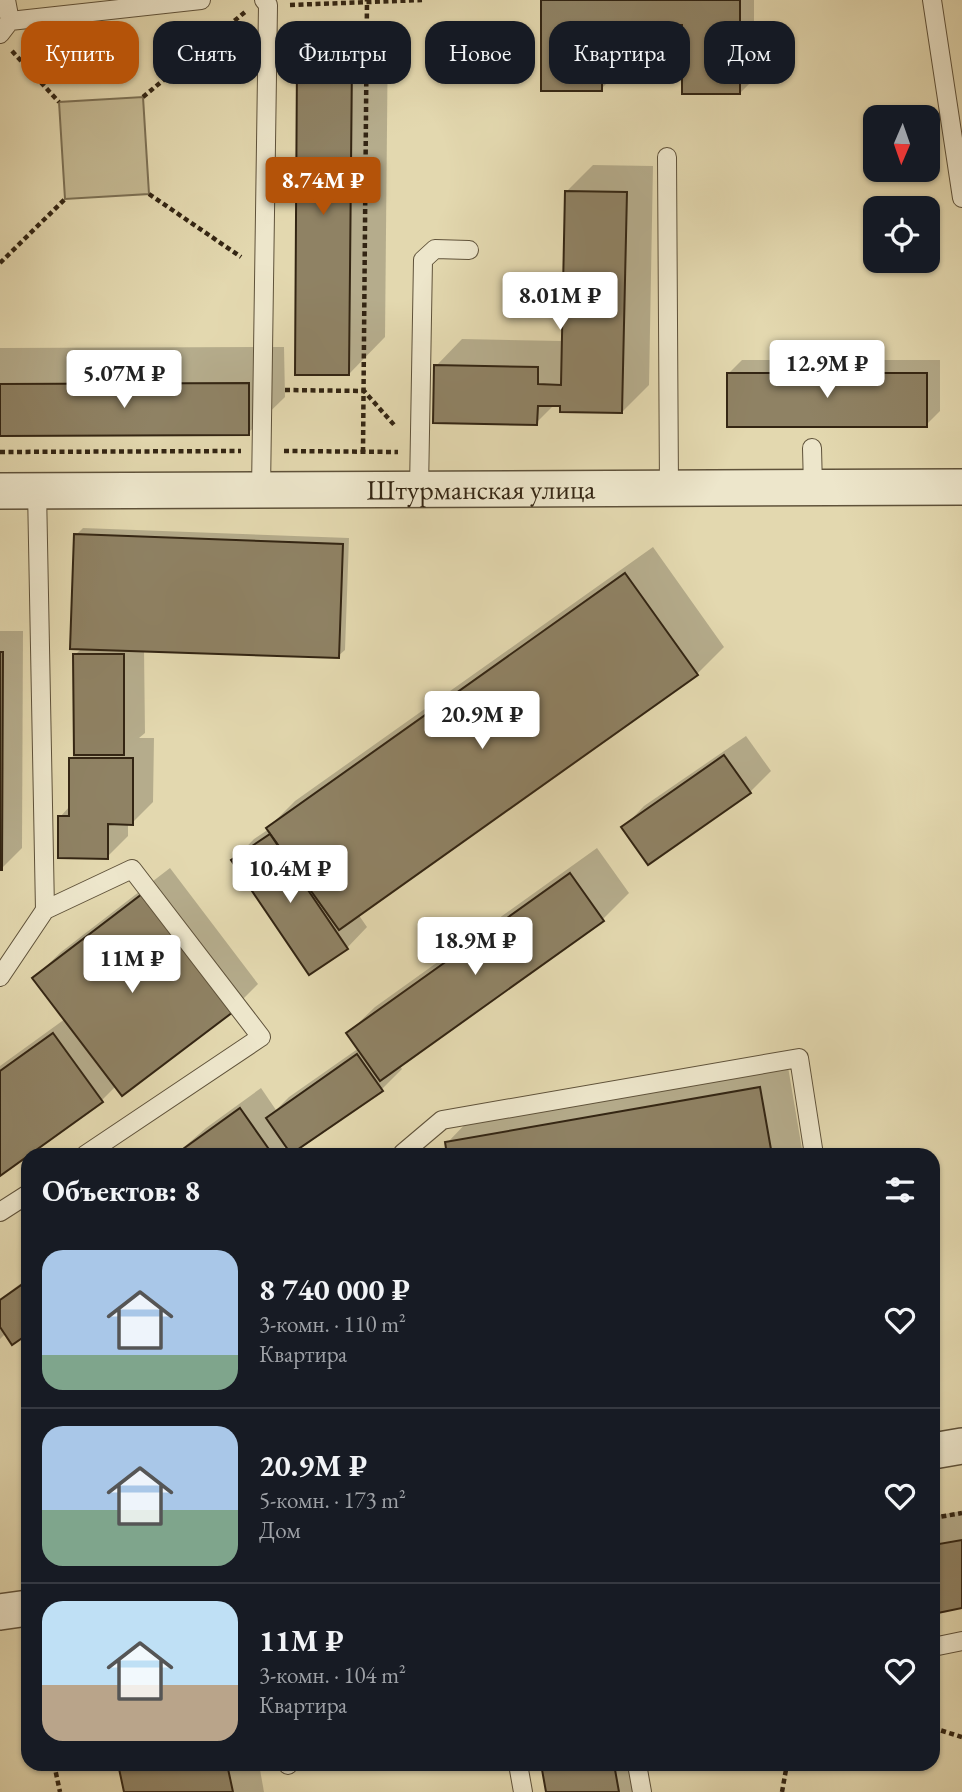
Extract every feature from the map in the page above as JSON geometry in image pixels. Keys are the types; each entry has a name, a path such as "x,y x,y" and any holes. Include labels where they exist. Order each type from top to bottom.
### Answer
{"street":[{"name":"Штурманская улица","path":"0,491 962,486"},
{"path":"940,1450 962,1446"},
{"path":"0,1612 21,1609"}],"lane":[{"path":"6,0 5,28 201,0"},
{"path":"932,0 962,198"},
{"path":"261,490 266,3"},
{"path":"667,157 668,488"},
{"path":"419,489 424,260 435,249 469,250"},
{"path":"812,448 813,487"},
{"path":"37,490 45,910"},
{"path":"0,977 45,910 132,869 261,1037 96,1148"},
{"path":"409,1148 442,1120 799,1058 813,1148"},
{"path":"0,1212 21,1198"},
{"path":"940,1646 962,1641"},
{"path":"519,1771 523,1792"},
{"path":"638,1771 642,1792"}],"path":[{"path":"266,3 422,0"},
{"path":"367,1 367,21"},
{"path":"143,97 239,17"},
{"path":"267,47 275,47"},
{"path":"13,52 59,102"},
{"path":"363,452 367,84"},
{"path":"149,194 242,258"},
{"path":"0,263 65,199"},
{"path":"263,390 363,391 419,452"},
{"path":"0,452 419,452"},
{"path":"940,1517 962,1513"},
{"path":"940,1730 962,1737"},
{"path":"56,1771 60,1792"},
{"path":"782,1792 786,1771"}],"shaded area":[{"path":"143,97 149,194 65,199 59,102"}],"building":[{"path":"541,0 740,0 740,21 704,21 704,84 740,84 740,94 682,94 682,84 690,84 690,21 549,21 549,84 602,84 602,91 541,91"},
{"path":"297,84 352,84 349,375 295,375"},
{"path":"565,191 627,192 622,413 560,412 560,406 538,406 537,425 433,423 434,365 538,367 538,384 561,385"},
{"path":"727,373 927,373 927,427 727,427"},
{"path":"249,383 249,435 0,436 0,384"},
{"path":"74,534 343,544 339,658 70,649"},
{"path":"625,573 698,675 339,930 266,828"},
{"path":"0,652 3,652 2,870 0,870"},
{"path":"73,654 124,654 124,755 74,755"},
{"path":"724,755 751,793 648,865 621,827"},
{"path":"69,758 133,758 133,825 108,824 108,859 58,858 58,816 69,816"},
{"path":"270,834 348,949 309,975 231,860"},
{"path":"570,873 604,921 380,1081 346,1033"},
{"path":"142,894 233,1012 122,1096 32,978"},
{"path":"53,1033 103,1102 39,1148 21,1148 21,1161 0,1176 0,1071"},
{"path":"357,1054 383,1091 300,1148 287,1148 266,1118"},
{"path":"760,1087 771,1148 446,1148 445,1142"},
{"path":"240,1108 268,1148 184,1148"},
{"path":"21,1285 21,1339 12,1345 0,1327 0,1300"},
{"path":"962,1540 962,1608 940,1613 940,1544"},
{"path":"120,1771 228,1771 233,1792 124,1792"},
{"path":"542,1771 615,1771 619,1792 546,1792"}]}
